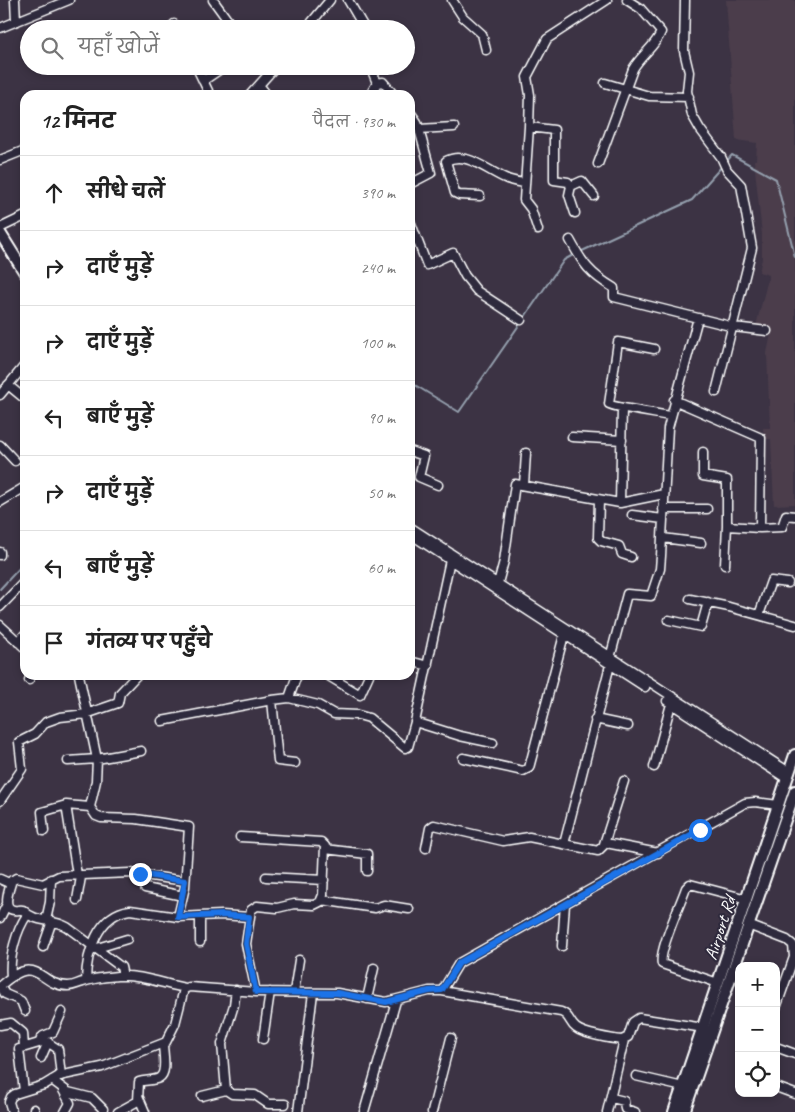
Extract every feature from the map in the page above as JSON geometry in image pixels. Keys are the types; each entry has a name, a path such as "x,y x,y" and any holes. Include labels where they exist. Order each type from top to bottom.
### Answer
{"main road":[{"path":"0,233 20,265"},
{"name":"Airport Rd","path":"674,1112 795,755"},
{"path":"684,1112 795,790"}],"street":[{"path":"15,0 16,22"},
{"path":"21,20 69,0"},
{"path":"213,0 227,20"},
{"path":"313,20 329,0"},
{"path":"348,0 360,20"},
{"path":"452,0 463,17 482,34 486,50"},
{"path":"538,230 531,209 524,201 530,95 526,82 547,39 607,0"},
{"path":"598,164 625,90 639,58 651,48 661,32 641,9 627,0"},
{"path":"684,0 684,46 689,72 689,97 696,124 743,190 752,248 734,327 716,392"},
{"path":"0,28 20,20"},
{"path":"200,75 208,90"},
{"path":"203,81 212,75"},
{"path":"254,90 267,75"},
{"path":"371,75 374,90"},
{"path":"375,90 383,82 390,90"},
{"path":"604,84 662,98 689,97"},
{"path":"259,85 263,90"},
{"path":"415,182 431,174 416,128 454,127"},
{"path":"529,127 554,130 554,180 568,182 572,186"},
{"path":"0,160 20,152"},
{"path":"480,196 454,193 446,161 453,159 473,161 505,178 524,183"},
{"path":"575,213 569,195 572,186 582,181 594,196"},
{"path":"0,228 20,218"},
{"path":"415,234 427,266 452,253 464,276 477,291 522,320"},
{"path":"570,240 580,258 595,276 614,288 614,297 734,327 767,331"},
{"path":"564,844 627,594 630,592 649,597 652,594 660,569 670,416 698,318"},
{"path":"654,349 618,342 609,403 611,407 670,416"},
{"path":"0,395 20,372"},
{"path":"8,385 20,395"},
{"path":"674,400 761,438 760,528"},
{"path":"620,502 622,408"},
{"path":"572,436 622,440"},
{"path":"0,445 15,461"},
{"path":"703,452 703,476 727,480 725,565"},
{"path":"415,453 424,456 419,477 438,485"},
{"path":"524,485 526,453"},
{"path":"498,583 504,561 514,486 517,484 599,500 620,502 664,494"},
{"path":"0,502 20,490"},
{"path":"599,500 598,538 601,541 618,546 622,554 631,557"},
{"path":"663,509 707,509"},
{"path":"632,515 663,519"},
{"path":"726,526 782,527 786,515 795,516"},
{"path":"415,530 498,583 671,704 788,776"},
{"path":"663,538 702,543"},
{"path":"415,541 450,560 564,635 610,661 788,776"},
{"path":"162,721 289,698 313,704 334,714 358,715 369,718 405,748 408,746 415,722 450,560"},
{"path":"760,615 771,581 788,583"},
{"path":"0,607 20,586"},
{"path":"690,599 795,625"},
{"path":"669,620 701,627 708,602"},
{"path":"0,625 18,642 20,640"},
{"path":"463,758 523,770 529,768 564,635"},
{"path":"415,662 428,666"},
{"path":"80,680 97,759 96,781 90,807 96,816 190,826 185,881 178,917"},
{"path":"0,801 22,769 19,742 35,734 46,722 60,717 86,714 118,703 122,692 133,680"},
{"path":"289,698 295,680"},
{"path":"335,680 360,695 367,680"},
{"path":"272,700 278,761 295,763"},
{"path":"654,767 671,704"},
{"path":"595,719 628,726"},
{"path":"415,722 460,736 493,743"},
{"path":"68,761 97,759 141,751"},
{"path":"426,848 430,828 434,825 504,842 526,837 598,851 604,844 624,781"},
{"path":"442,990 459,963 745,803 778,804"},
{"path":"44,831 42,812 66,805 90,807"},
{"path":"66,805 79,876 77,900"},
{"path":"240,836 321,842 324,844 324,880 321,900"},
{"path":"604,844 658,853"},
{"path":"325,849 367,854 367,871"},
{"path":"0,880 8,883 16,878 43,884 51,879 130,873 185,881"},
{"path":"266,877 324,880"},
{"path":"42,947 49,921 51,879"},
{"path":"0,918 7,904 12,880"},
{"path":"718,983 662,964 661,959 670,930 686,888 690,884 747,899"},
{"path":"145,888 183,896"},
{"path":"256,992 246,944 249,917 252,909 257,906 277,908 294,904 314,905 321,900 375,908 384,905 409,909"},
{"path":"7,904 13,910 23,910 27,915 67,927 93,949 121,967 123,976"},
{"path":"562,946 565,904"},
{"path":"86,981 86,964 103,925 123,912 130,910 178,917 222,915 249,917"},
{"path":"11,976 12,955 22,923 27,915"},
{"path":"200,917 200,942"},
{"path":"748,925 787,940 793,945 794,957 776,1007"},
{"path":"93,949 127,939"},
{"path":"294,992 299,960"},
{"path":"367,999 374,968"},
{"path":"25,1011 21,1001 6,994 0,986 11,976 35,971 63,986 123,976 185,988 256,992 337,993 382,1002 396,1001 429,991 442,990 561,1012 568,1016 573,1025 580,1030 624,1040"},
{"path":"12,1112 9,1102 11,1097 24,1091 61,1076 102,1067 163,1044 173,1032 185,988"},
{"path":"226,1090 222,1044 234,1005 236,990"},
{"path":"262,1039 270,992"},
{"path":"298,1112 313,993"},
{"path":"364,1112 396,1001"},
{"path":"24,1091 19,1050 24,1046 45,1040 54,1030 62,1012"},
{"path":"607,1112 612,1098 624,1040 628,1037 634,1020 639,1018 704,1028"},
{"path":"0,1025 11,1023 23,1033 24,1046"},
{"path":"432,1112 451,1038"},
{"path":"45,1040 57,1047 60,1052 61,1076"},
{"path":"41,1058 45,1040"},
{"path":"145,1112 139,1098 139,1082 157,1079 163,1073 163,1044"},
{"path":"780,1048 795,1054"},
{"path":"636,1076 682,1087"},
{"path":"52,1080 63,1089 70,1102 65,1112"},
{"path":"780,1088 795,1094"},
{"path":"63,1089 90,1097 103,1109"},
{"path":"202,1096 226,1090 232,1094 255,1095 268,1104 285,1104"},
{"path":"118,1112 137,1102 139,1098"},
{"path":"612,1098 624,1100 625,1109 635,1112"}],"shaded area":[{"path":"726,0 795,0 795,504 774,505 771,439 764,439 763,428 770,428 767,353 772,329 756,326 769,275 759,272 762,259 762,234 754,160 756,160 757,143 736,140"}],"waterway":[{"path":"726,162 732,155 776,179 795,257"},
{"path":"580,252 692,200 723,165"},
{"path":"415,385 459,412 564,260 575,254"},
{"path":"0,589 20,567"}],"route":[{"path":"140,874 185,881 178,917 229,915 249,917 246,944 256,992 337,993 386,1002 396,1001 429,991 442,990 454,966 700,830"}]}
